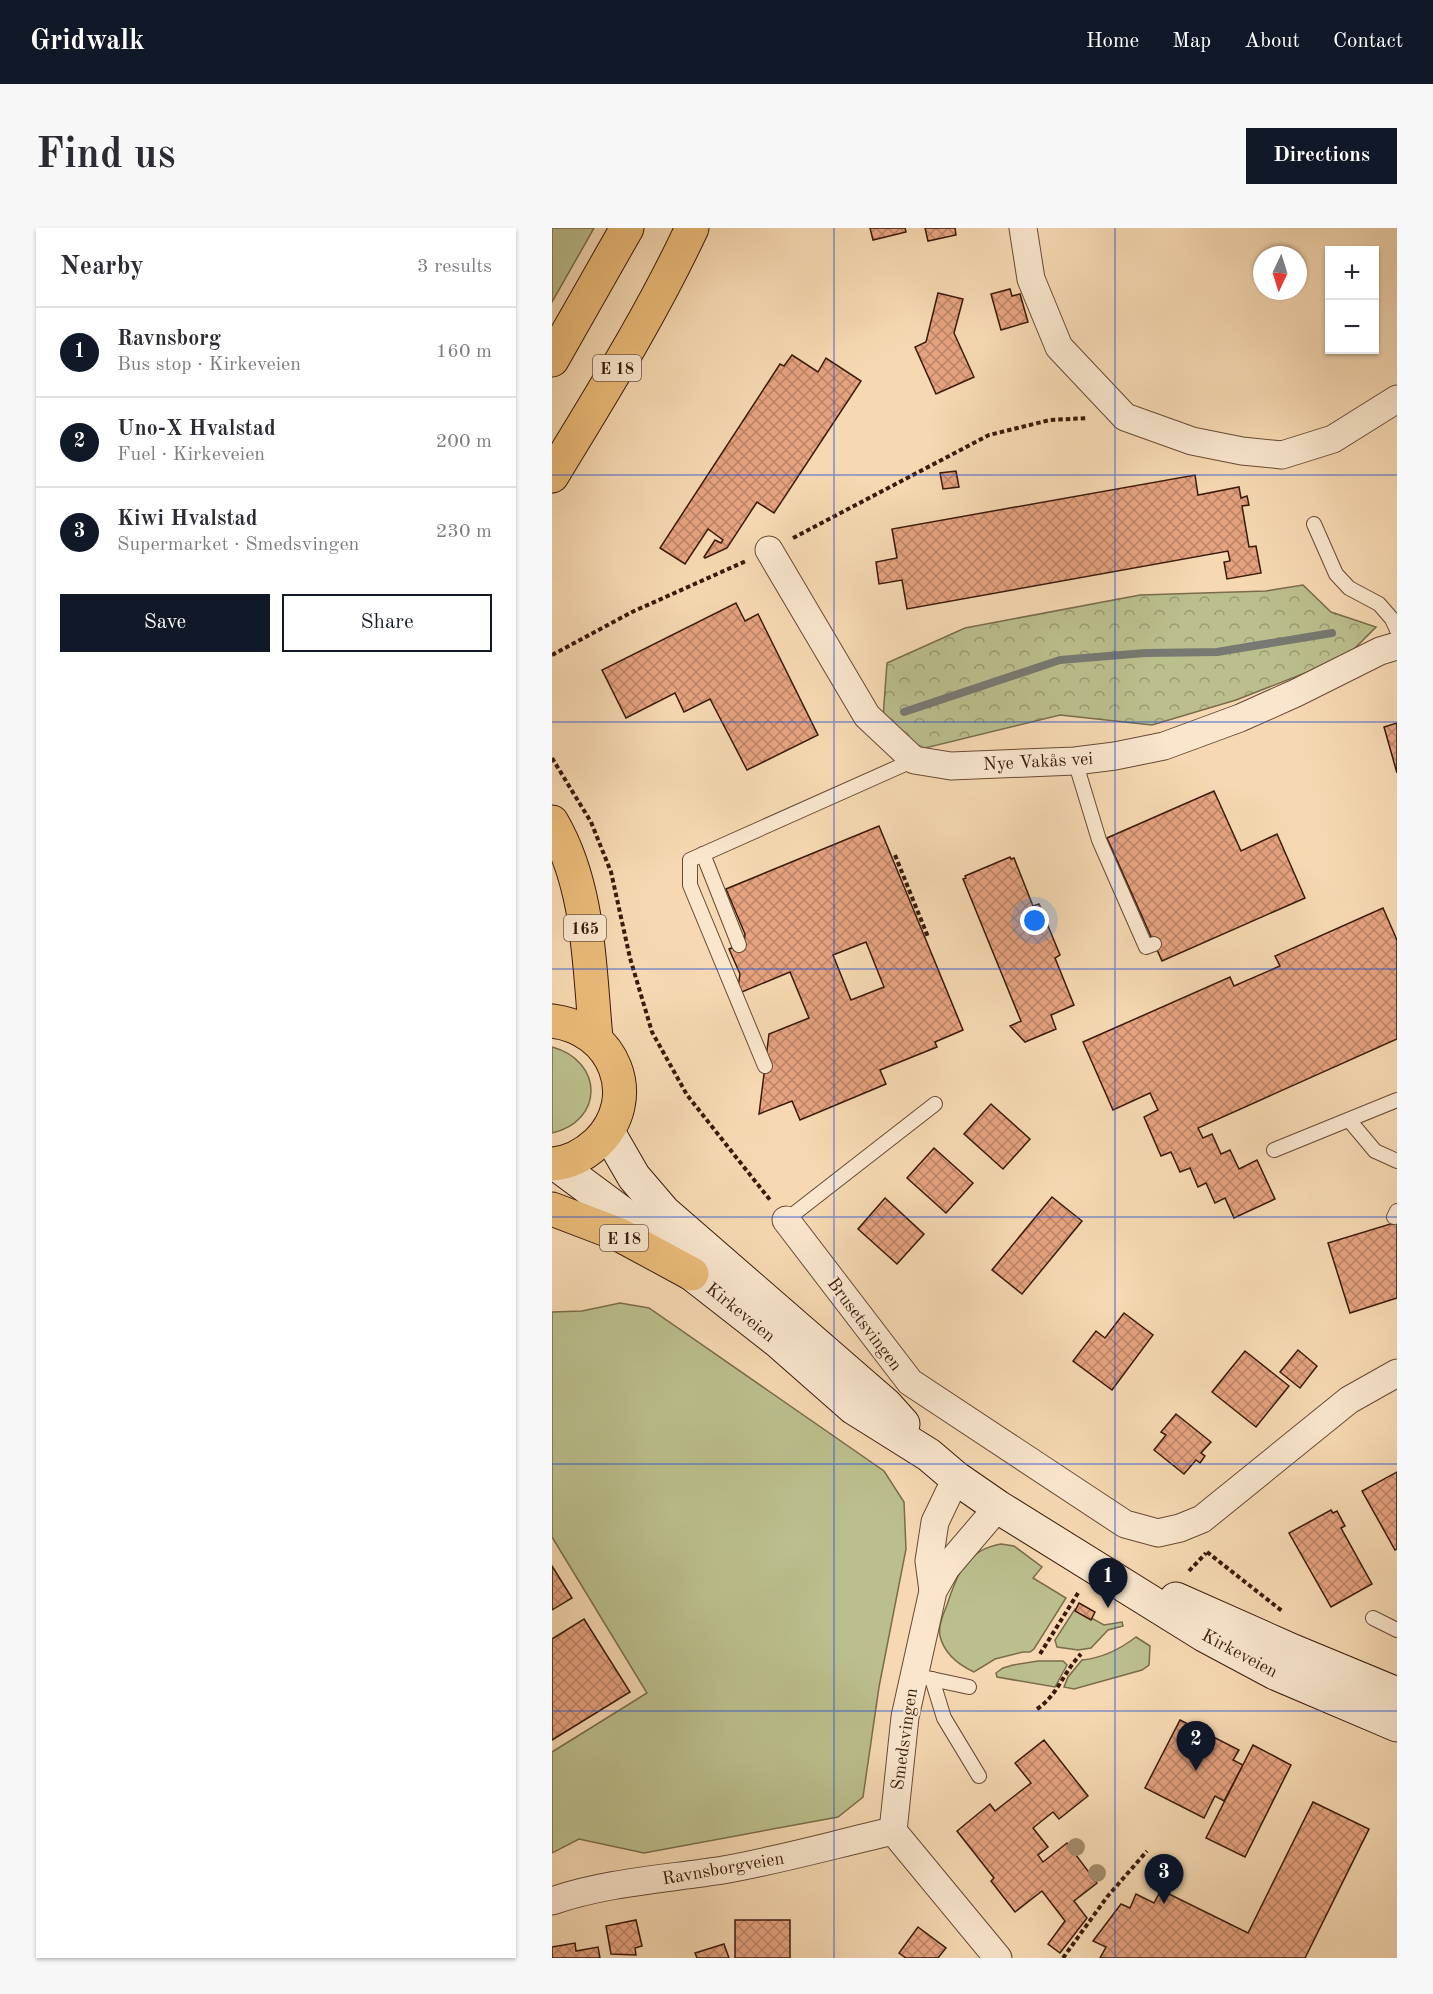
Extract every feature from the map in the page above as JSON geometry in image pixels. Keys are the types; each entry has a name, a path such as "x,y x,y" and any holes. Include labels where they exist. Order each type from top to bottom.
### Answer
{"main road":[{"path":"552,360 627,228"},
{"name":"E 18","path":"552,476 615,372 678,258 692,228"},
{"name":"165","path":"552,822 570,858 584,912 596,1038"},
{"name":"165","path":"552,1020 576,1026 596,1038 612,1059 619,1083 618,1108 608,1132 585,1154 554,1164"},
{"name":"Kirkeveien","path":"608,1132 634,1177 664,1212 886,1405 929,1455"},
{"name":"Kirkeveien","path":"554,1164 627,1216 692,1274 770,1335 854,1408 929,1455 956,1478 998,1507 1085,1578 1204,1635 1275,1673 1397,1725"},
{"name":"E 18","path":"552,1209 620,1235 692,1274"},
{"name":"Kirkeveien","path":"1085,1578 1212,1613 1293,1651 1397,1694"}],"street":[{"path":"1023,228 1031,279 1059,347 1125,417 1192,441 1242,452 1282,455 1333,439 1397,399"},
{"path":"769,550 867,716 914,760"},
{"name":"Nye Vakås vei","path":"914,760 951,766 1075,761 1164,746 1240,718 1380,651 1397,646"},
{"name":"Brusetsvingen","path":"786,1220 910,1382 1125,1524 1158,1533 1180,1528 1202,1519 1349,1400 1397,1372"},
{"path":"933,1592 929,1561 934,1522 956,1478"},
{"name":"Smedsvingen","path":"893,1831 905,1717 923,1677 933,1592 946,1568 998,1507"},
{"path":"893,1831 998,1958"},
{"name":"Ravnsborgveien","path":"552,1901 624,1884 724,1870 893,1831"}],"lane":[{"path":"1314,524 1336,574 1349,588 1380,604 1392,619 1397,630"},
{"path":"765,1066 690,885 690,860 914,760"},
{"path":"1075,761 1099,840 1146,947 1154,944"},
{"path":"703,854 739,945"},
{"path":"1274,1150 1397,1100"},
{"path":"786,1220 935,1104"},
{"path":"1349,1120 1375,1151 1397,1161"},
{"path":"1373,1618 1397,1630"},
{"path":"923,1677 969,1687"},
{"path":"923,1677 944,1718 979,1776"}],"path":[{"path":"552,655 632,612 769,550 989,435 1050,420 1125,417"},
{"path":"552,758 591,822 611,872 630,958 652,1032 687,1095 786,1220"},
{"path":"895,855 928,937"},
{"path":"1207,1552 1283,1612"},
{"path":"1040,1654 1085,1578"},
{"path":"1037,1709 1048,1701 1073,1662 1081,1654"},
{"path":"1064,1958 1107,1897 1147,1851"}],"green space":[{"path":"552,228 594,228 552,302"},
{"path":"1303,585 1331,612 1376,627 1346,657 1236,700 1152,725 1060,715 917,750 883,718 887,663 965,628 1140,595 1266,591"},
{"path":"552,1047 569,1054 581,1065 589,1077 591,1091 589,1104 581,1116 569,1126 552,1133"},
{"path":"620,1303 649,1308 884,1471 904,1502 906,1549 879,1687 863,1797 838,1817 644,1853 579,1839 552,1853 552,1752 647,1693 552,1537 552,1312 582,1311"},
{"path":"1001,1544 1014,1546 1042,1567 1033,1578 1066,1598 1034,1649 1030,1652 995,1659 974,1672 958,1662 945,1648 940,1636 940,1624 955,1583 965,1565 979,1552"},
{"path":"1075,1609 1104,1625 1122,1622 1123,1626 1108,1630 1091,1648 1078,1650 1057,1647 1055,1640"},
{"path":"1136,1637 1150,1646 1149,1665 1142,1670 1074,1689 1064,1687 1068,1677 1082,1660 1110,1653"},
{"path":"1038,1661 1063,1661 1067,1665 1055,1687 997,1677 996,1673 1003,1668"}],"building":[{"path":"870,228 905,228 906,232 873,240"},
{"path":"925,228 955,228 956,235 928,241"},
{"path":"1010,289 1012,296 1020,294 1028,322 1001,330 991,294"},
{"path":"938,293 963,299 954,333 974,377 936,394 915,347 926,342"},
{"path":"792,355 818,372 826,358 861,381 774,513 757,502 727,548 705,558 715,540 721,543 723,540 708,529 685,564 660,548 780,364 784,366"},
{"path":"956,471 959,487 943,489 940,473"},
{"path":"1195,475 1198,495 1239,487 1241,498 1247,496 1249,505 1242,506 1249,547 1256,546 1261,573 1227,579 1224,562 1230,561 1228,551 907,609 902,580 879,584 876,562 897,558 892,529"},
{"path":"736,603 745,621 758,614 818,735 747,770 710,699 684,712 675,693 626,718 602,670"},
{"path":"1397,723 1397,773 1384,727"},
{"path":"1214,791 1241,851 1277,834 1305,898 1162,961 1107,838"},
{"path":"879,826 963,1030 935,1042 937,1047 880,1070 886,1084 800,1120 792,1101 759,1114 769,1034 809,1018 790,972 737,994 740,974 729,949 744,943 745,934 726,889","holes":["866,942 884,987 851,1000 833,955"]},
{"path":"1010,857 1014,858 1033,906 1039,904 1060,955 1055,958 1074,1005 1051,1015 1056,1029 1025,1042 1010,1026 1021,1021 963,879 966,878 965,876"},
{"path":"1383,908 1397,940 1397,1039 1198,1128 1203,1138 1212,1134 1221,1154 1230,1150 1239,1169 1257,1160 1275,1199 1234,1218 1225,1198 1215,1203 1206,1183 1198,1187 1190,1168 1180,1172 1171,1152 1161,1156 1144,1117 1158,1110 1150,1093 1113,1110 1083,1042 1230,977 1234,986 1280,966 1275,956"},
{"path":"991,1104 1030,1139 1003,1169 964,1134"},
{"path":"934,1148 973,1183 946,1213 907,1178"},
{"path":"1052,1197 1082,1221 1022,1294 992,1270"},
{"path":"885,1198 924,1234 897,1264 858,1229"},
{"path":"1397,1222 1397,1298 1350,1313 1328,1243"},
{"path":"1124,1313 1153,1335 1112,1390 1073,1361 1096,1331 1105,1338"},
{"path":"1298,1350 1317,1366 1300,1388 1280,1372"},
{"path":"1245,1351 1289,1386 1256,1427 1212,1392"},
{"path":"1176,1414 1211,1442 1201,1453 1205,1456 1200,1463 1196,1460 1184,1474 1154,1450 1166,1435 1161,1432"},
{"path":"1397,1472 1397,1549 1395,1550 1362,1491"},
{"path":"1331,1510 1333,1513 1337,1511 1345,1526 1341,1528 1372,1584 1331,1607 1289,1533"},
{"path":"552,1566 572,1598 552,1610"},
{"path":"1079,1603 1095,1612 1091,1620 1075,1611"},
{"path":"584,1619 630,1692 552,1740 552,1639"},
{"path":"1180,1720 1239,1750 1233,1760 1243,1765 1224,1801 1215,1796 1204,1818 1145,1788"},
{"path":"1044,1740 1088,1796 1059,1819 1053,1812 1033,1828 1048,1847 1038,1855 1043,1862 1067,1843 1097,1883 1074,1901 1087,1918 1060,1953 1048,1944 1065,1921 1042,1891 1015,1912 991,1881 994,1878 957,1831 990,1804 995,1811 1031,1783 1015,1763"},
{"path":"1253,1745 1291,1765 1245,1857 1206,1838"},
{"path":"1313,1802 1369,1829 1305,1958 1100,1958 1106,1947 1093,1941 1121,1904 1130,1908 1136,1894 1154,1903 1161,1890 1248,1933"},
{"path":"636,1920 642,1946 635,1948 636,1955 611,1954 606,1926"},
{"path":"735,1920 790,1920 790,1958 735,1958"},
{"path":"918,1927 946,1948 938,1958 906,1958 899,1953"},
{"path":"575,1943 576,1951 598,1947 600,1958 552,1958 552,1947"},
{"path":"724,1944 729,1958 697,1958 695,1953"}],"waterway":[{"path":"904,712 1060,660 1145,653 1217,652 1332,633"}],"place":[{"name":"Ravnsborg","path":"1108,1608"},
{"name":"Uno-X Hvalstad","path":"1196,1771"},
{"name":"Kiwi Hvalstad","path":"1164,1904"}]}
